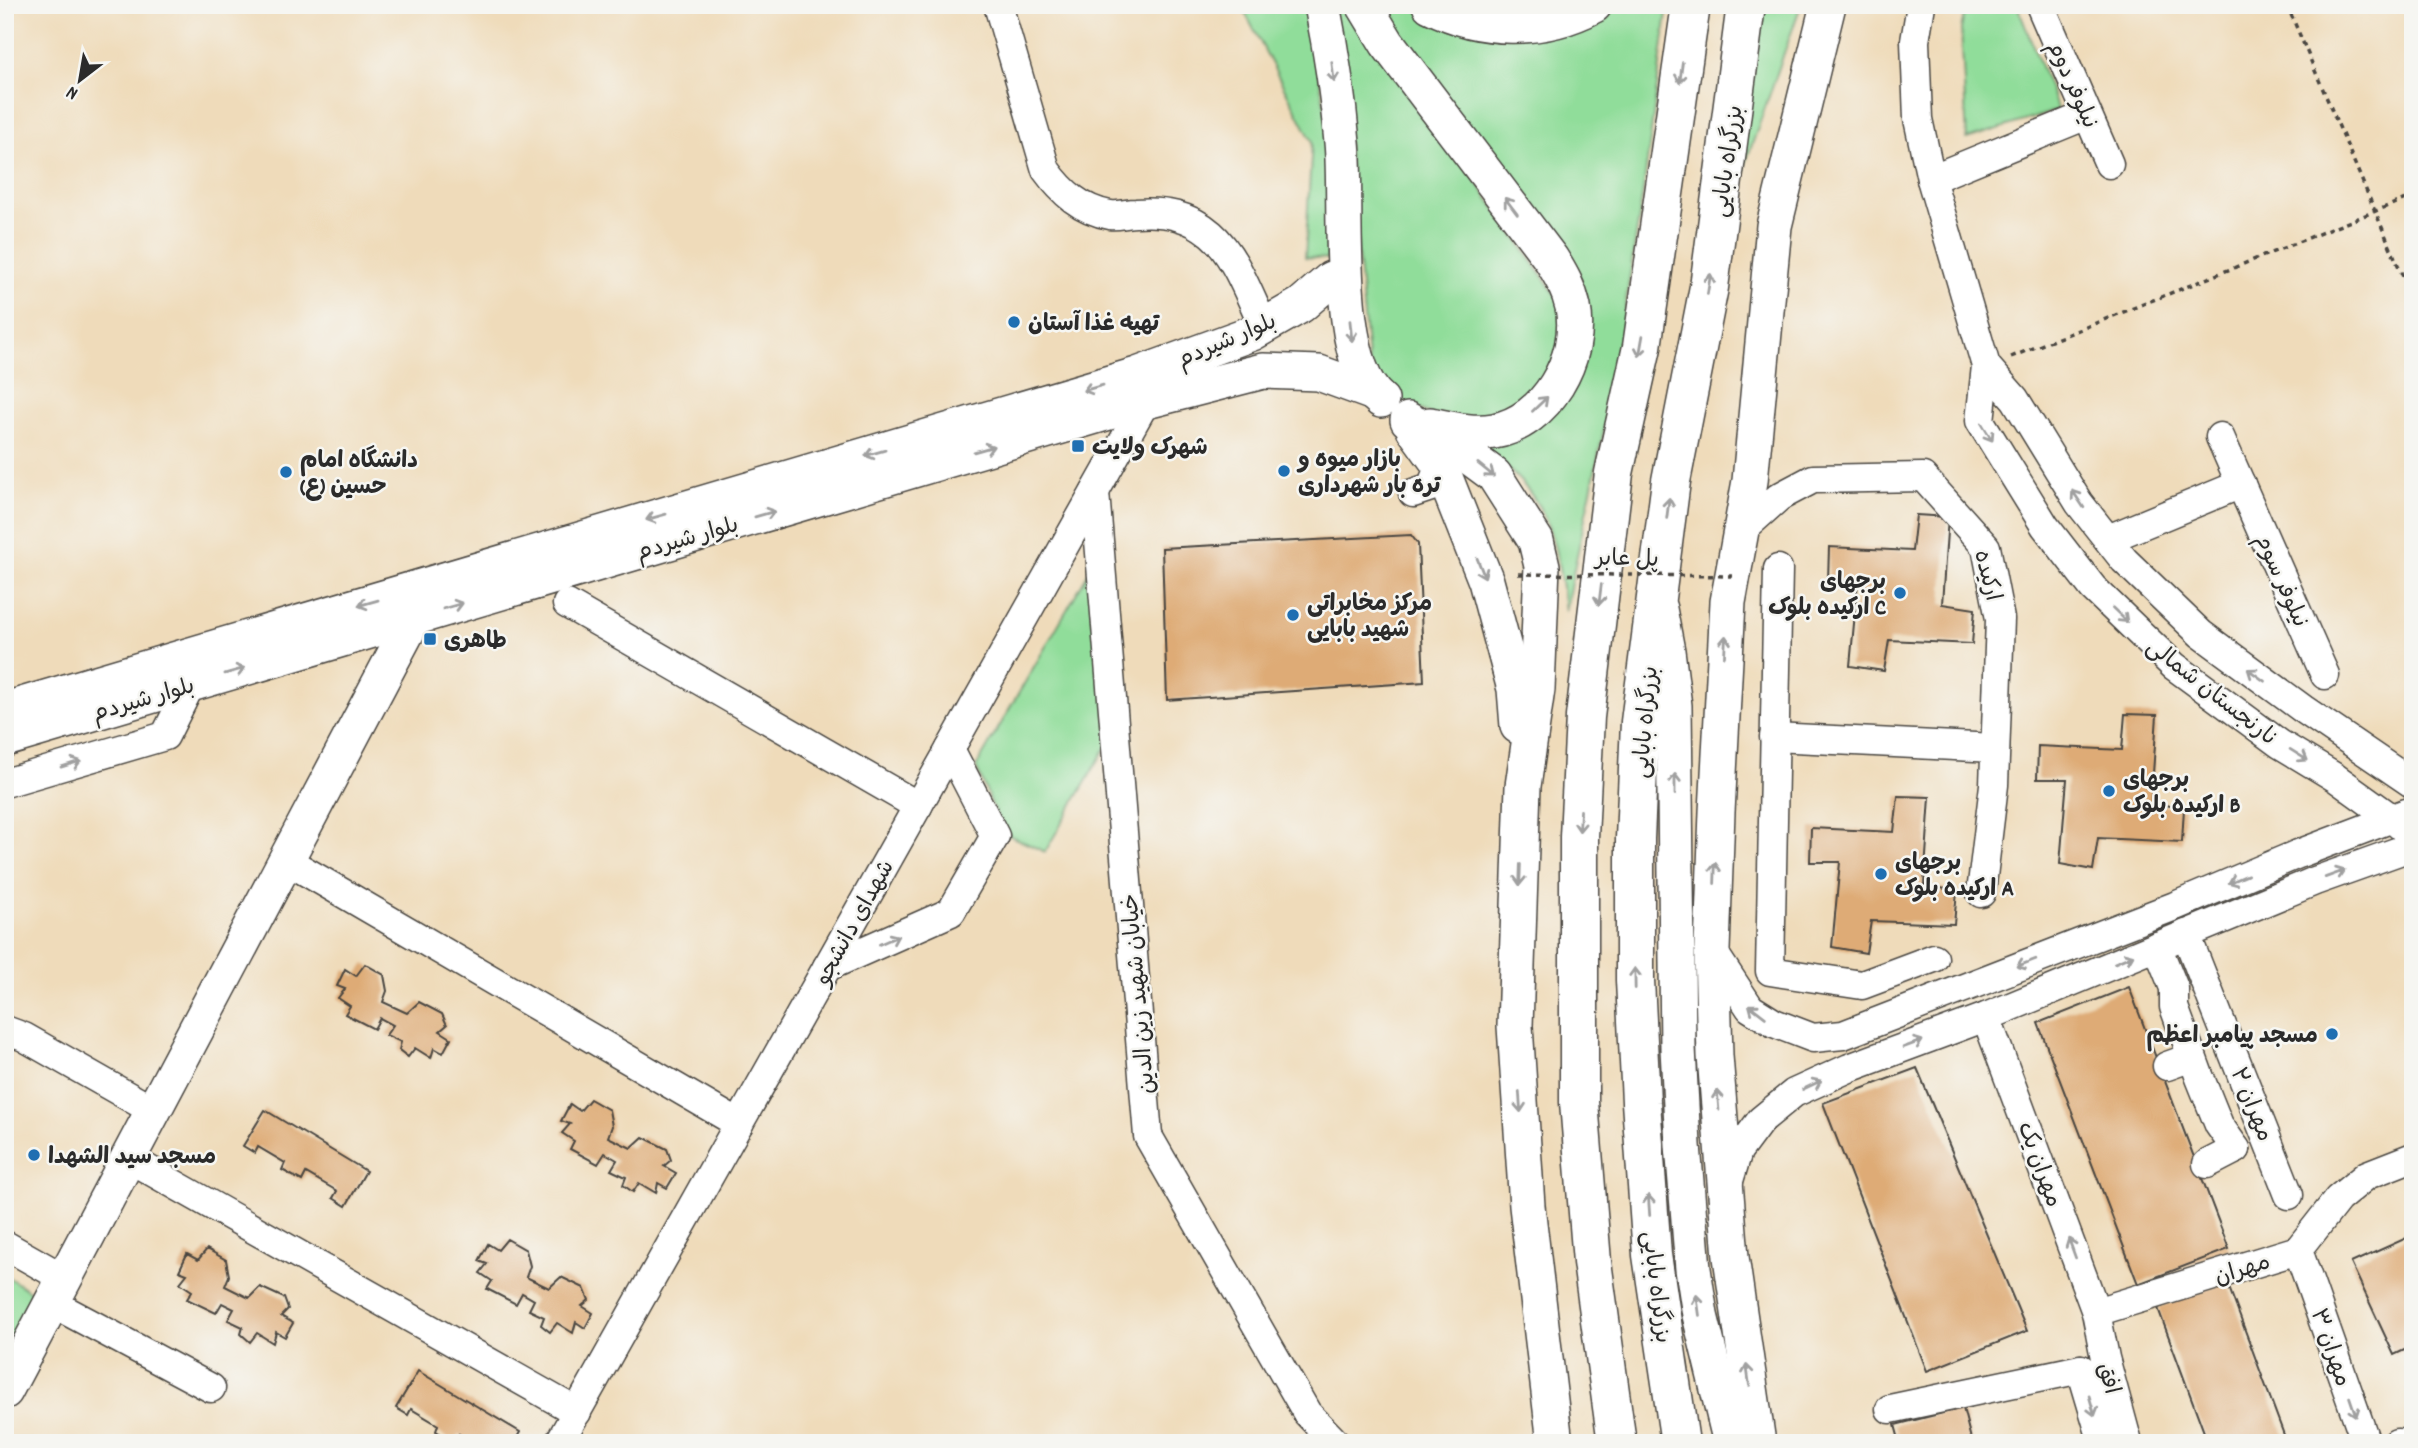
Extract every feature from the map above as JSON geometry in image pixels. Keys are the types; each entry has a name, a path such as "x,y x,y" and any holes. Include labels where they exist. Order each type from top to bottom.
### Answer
{"highway":[{"path":"1617,1443 1592,1262 1579,1102 1579,837 1585,717 1614,473 1642,347 1691,5"},
{"name":"بزرگراه بابایی","path":"1680,1443 1652,1255 1641,1102 1635,981 1635,839 1640,722 1671,481 1709,287 1746,5"}],"main road":[{"path":"1322,5 1330,43 1342,144 1337,271 1353,349 1371,392 1408,420 1452,444 1494,475 1536,541 1542,566 1537,689 1523,786 1515,1026 1527,1206 1555,1443"},
{"path":"1364,5 1387,43 1551,259 1566,284 1574,310 1574,342 1565,370 1546,399 1521,422 1494,431 1474,432 1408,420"},
{"path":"1430,5 1461,18 1494,26 1541,23 1594,5"},
{"path":"1758,1443 1731,1256 1715,1056 1712,950 1728,602 1750,481 1774,226 1828,5"},
{"name":"بلوار شیردم","path":"5,710 411,604 1142,388 1301,305 1337,271"},
{"path":"1258,329 1269,361 1260,380"},
{"name":"بلوار شیردم","path":"1142,388 1320,373 1371,392"},
{"path":"1408,420 1440,465 1486,581 1515,689 1523,786"},
{"path":"1657,601 1674,706 1678,1048 1689,1220 1700,1315 1731,1443"},
{"name":"بلوار شیردم","path":"5,738 191,684 411,604"},
{"path":"5,1391 286,860 411,604"},
{"path":"1544,1348 1574,1443"}],"street":[{"path":"998,5 1045,170 1060,189 1080,204 1111,215 1163,213 1190,219 1212,235 1230,257 1258,329"},
{"name":"نارنجستان شمالی","path":"1921,5 1915,41 1918,119 1931,179 1986,366 1980,421 2045,526 2093,588 2174,667 2280,744 2406,822"},
{"name":"نیلوفر دوم","path":"2040,5 2109,164"},
{"path":"1931,179 2087,115"},
{"name":"نارنجستان شمالی","path":"1986,366 2015,399 2079,503 2116,550 2201,634 2303,709 2413,784"},
{"name":"شهدای دانشجو","path":"559,1443 1095,492 1142,388"},
{"name":"نیلوفر سوم","path":"2220,437 2325,675"},
{"path":"1413,493 1432,487 1440,465"},
{"name":"ارکیده","path":"1742,530 1779,497 1813,479 1923,477 1986,547 2000,619 1994,785 1981,893"},
{"path":"2093,588 2116,550 2241,484"},
{"name":"خیابان شهید زین الدین","path":"1095,492 1148,1136 1307,1413 1336,1443"},
{"path":"1778,569 1770,971 1862,985 1934,958"},
{"path":"567,604 918,806"},
{"path":"5,783 165,736 191,684"},
{"path":"1774,737 1995,748"},
{"path":"827,967 951,912 995,836 950,749"},
{"path":"1712,950 1750,1008 1774,1023 1813,1038 1843,1035 2175,906 2298,854 2406,822"},
{"path":"1726,1190 1738,1150 1761,1120 1794,1093 1849,1068 1986,1017 2315,881 2413,846"},
{"path":"286,860 739,1124"},
{"name":"مهران ۲","path":"2186,934 2289,1195"},
{"path":"2157,946 2174,988 2174,1007 2192,1069 2219,1125 2236,1149 2207,1164"},
{"path":"2066,948 2077,979"},
{"name":"مهران یک","path":"1986,1017 2096,1312"},
{"path":"5,1030 24,1037 154,1111"},
{"path":"1843,1035 1849,1068"},
{"name":"مهران","path":"2096,1312 2298,1250 2338,1199 2367,1175 2413,1157"},
{"path":"128,1158 577,1412"},
{"path":"5,1245 58,1291 211,1388"},
{"name":"مهران ۳","path":"2298,1250 2366,1443"},
{"path":"1890,1409 2081,1368 2096,1312"},
{"name":"افق","path":"2096,1312 2105,1358 2128,1443"},
{"name":"افق","path":"2081,1368 2103,1443"}],"path":[{"path":"2287,5 2413,300"},
{"path":"1986,366 2413,196"},
{"name":"پل عابر","path":"1518,574 1735,576"}],"green space":[{"path":"1241,5 1306,5 1329,130 1327,259 1305,257 1312,141"},
{"path":"1334,5 1353,5 1562,304 1558,363 1513,413 1443,420 1402,401 1369,368"},
{"path":"1379,5 1410,5 1422,14 1609,5 1668,5 1611,397 1565,611 1557,560 1545,518 1521,481 1480,448 1512,438 1585,327"},
{"path":"1764,5 1801,5 1734,196"},
{"path":"1966,5 2017,5 2058,110 1967,139 1961,29"},
{"path":"1091,568 1112,737 1045,852 1004,833 976,767"},
{"path":"5,1275 34,1294 5,1353"}],"building":[{"name":"برجهای ارکیده بلوک C","path":"1916,515 1948,517 1942,604 1975,609 1972,644 1889,640 1884,671 1850,666 1858,581 1828,581 1829,547 1912,551"},
{"name":"مرکز مخابراتی شهید بابایی","path":"1411,535 1418,544 1424,682 1167,700 1162,548"},
{"name":"برجهای ارکیده بلوک B","path":"2125,714 2157,715 2151,803 2184,808 2182,842 2098,838 2093,870 2060,864 2067,779 2037,779 2038,746 2122,750"},
{"name":"برجهای ارکیده بلوک A","path":"1898,796 1930,797 1924,885 1957,891 1954,924 1871,921 1866,953 1832,947 1840,862 1810,862 1811,828 1894,832"},
{"path":"365,964 384,975 387,991 383,1002 407,1013 419,1002 442,1014 447,1025 440,1031 451,1038 443,1053 434,1048 431,1058 415,1048 408,1057 399,1050 401,1042 386,1035 393,1025 380,1018 374,1029 345,1014 350,1006 338,998 345,989 337,986 345,969 356,976"},
{"path":"2129,987 2229,1249 2138,1284 2038,1023"},
{"path":"1917,1068 2027,1331 1927,1371 1823,1103"},
{"path":"590,1099 609,1110 612,1126 608,1137 631,1148 643,1137 667,1149 671,1160 664,1166 676,1173 667,1188 658,1183 656,1193 639,1183 633,1192 623,1185 626,1177 611,1170 617,1160 605,1153 598,1164 570,1149 574,1141 562,1133 570,1124 561,1121 570,1104 580,1111"},
{"path":"265,1110 366,1171 346,1206 333,1198 337,1191 306,1173 302,1181 282,1170 285,1163 258,1147 255,1153 243,1146"},
{"path":"2413,1235 2413,1346 2394,1355 2351,1263"},
{"path":"507,1239 526,1250 530,1266 526,1277 549,1288 561,1277 584,1288 589,1300 582,1306 593,1313 585,1328 576,1322 573,1333 557,1323 550,1332 541,1325 544,1317 529,1310 534,1300 522,1293 516,1304 487,1289 492,1281 480,1273 487,1264 479,1261 488,1244 498,1250"},
{"path":"207,1249 226,1260 229,1276 225,1286 249,1298 260,1287 284,1298 288,1309 281,1316 293,1323 285,1337 276,1332 273,1343 257,1333 250,1342 241,1334 243,1327 228,1320 234,1309 222,1303 216,1313 187,1299 192,1291 180,1283 187,1274 179,1271 187,1254 198,1260"},
{"path":"2227,1282 2287,1443 2208,1443 2158,1308"},
{"path":"418,1371 520,1432 514,1443 473,1443 459,1434 455,1442 436,1431 438,1425 411,1409 408,1415 396,1408"},
{"path":"1963,1408 1972,1443 1900,1443 1895,1425"}],"place":[{"name":"تهیه غذا آستان","path":"1014,322"},
{"name":"شهرک ولایت","path":"1078,446"},
{"name":"بازار میوه و تره بار شهرداری","path":"1284,471"},
{"name":"دانشگاه امام حسین (ع)","path":"286,472"},
{"name":"برجهای ارکیده بلوک C","path":"1900,593"},
{"name":"مرکز مخابراتی شهید بابایی","path":"1293,615"},
{"name":"طاهری","path":"430,639"},
{"name":"برجهای ارکیده بلوک B","path":"2109,791"},
{"name":"برجهای ارکیده بلوک A","path":"1881,874"},
{"name":"مسجد پیامبر اعظم","path":"2332,1034"},
{"name":"مسجد سید الشهدا","path":"34,1155"}]}
